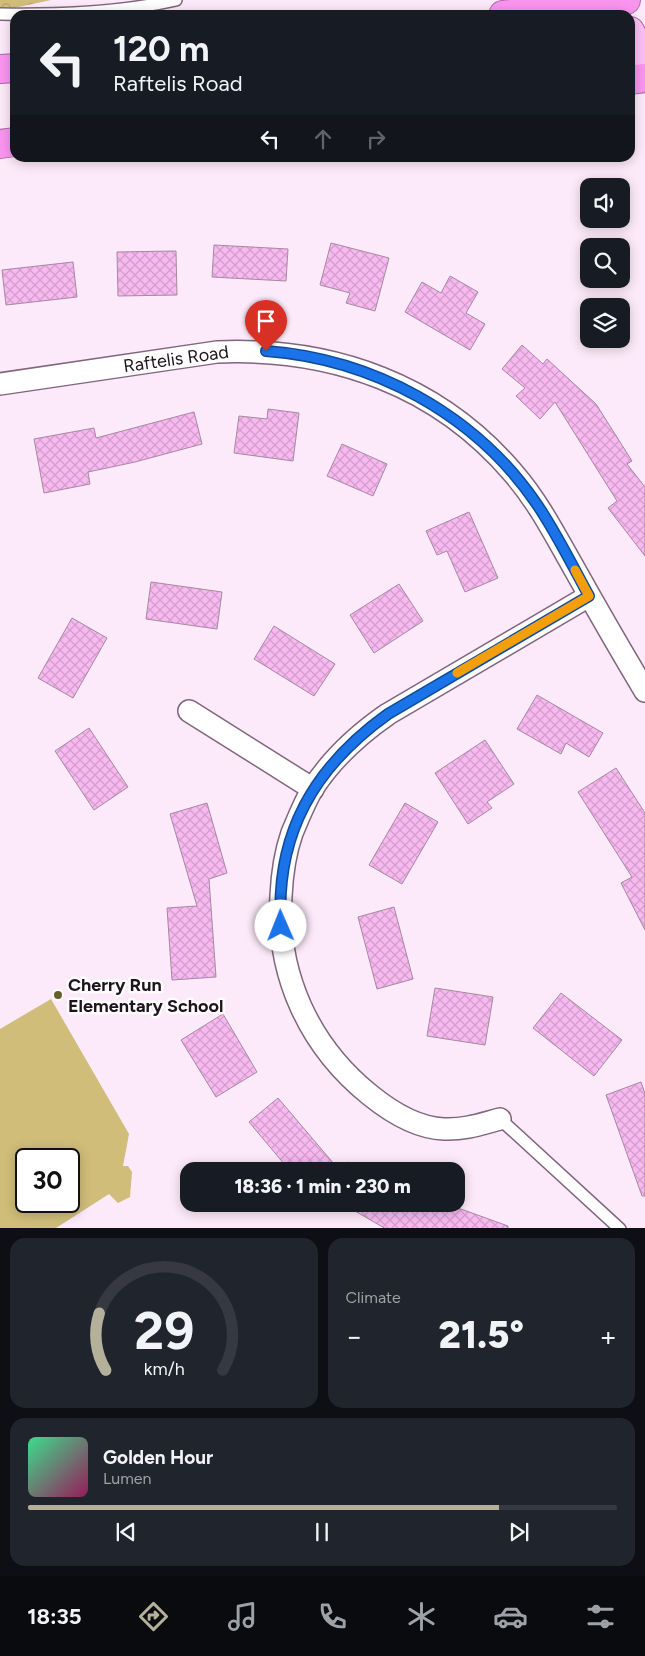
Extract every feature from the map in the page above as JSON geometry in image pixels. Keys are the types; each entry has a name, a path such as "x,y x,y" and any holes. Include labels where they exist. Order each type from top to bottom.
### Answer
{"highway":[{"path":"556,10 619,4"}],"main road":[{"path":"635,41 645,60"}],"street":[{"name":"Raftelis Road","path":"0,384 217,352 250,350 314,357 346,365 385,379 426,400 456,420 488,447 514,474 536,504 645,691"},
{"path":"500,1119 469,1128 444,1129 426,1127 405,1119 382,1105 353,1082 331,1058 311,1028 297,1000 288,974 282,942 281,882 292,834 313,789 340,755 369,728 388,714 589,596"},
{"path":"189,711 313,789"}],"lane":[{"path":"97,10 154,5 176,0"},
{"path":"500,1119 620,1228"}],"green space":[{"path":"0,0 51,0 0,11"},
{"path":"51,999 129,1134 123,1166 128,1166 132,1172 130,1197 118,1203 109,1194 80,1213 80,1148 15,1148 15,1213 79,1213 56,1228 0,1228 0,1029"}],"building":[{"path":"331,243 389,258 375,311 346,303 350,293 320,285"},
{"path":"214,245 288,249 286,281 212,277"},
{"path":"176,251 177,295 118,296 117,252"},
{"path":"73,262 77,297 6,305 2,270"},
{"path":"450,276 478,292 466,313 485,324 470,350 405,312 422,282 441,293"},
{"path":"522,345 543,364 547,359 596,404 632,461 627,464 645,487 645,556 608,508 617,501 555,402 540,419 516,396 525,388 502,369"},
{"path":"268,409 299,413 293,461 234,453 239,416 267,419"},
{"path":"194,412 202,444 88,472 90,484 44,493 34,439 94,428 96,438"},
{"path":"342,444 387,464 373,496 327,476"},
{"path":"469,512 498,578 465,592 447,551 437,555 426,531"},
{"path":"151,582 222,592 217,629 146,619"},
{"path":"399,584 423,621 374,653 350,615"},
{"path":"72,618 107,638 73,698 38,678"},
{"path":"274,626 335,664 314,696 254,659"},
{"path":"537,695 603,733 589,757 566,743 561,754 517,729"},
{"path":"89,728 128,787 94,810 55,751"},
{"path":"485,740 514,784 487,802 492,808 468,824 435,773"},
{"path":"616,768 645,813 645,930 621,883 632,877 578,792"},
{"path":"207,803 227,873 209,879 216,977 172,980 167,908 197,906 170,814"},
{"path":"405,803 438,822 402,884 369,865"},
{"path":"394,907 413,979 377,989 358,917"},
{"path":"435,988 493,997 485,1045 427,1036"},
{"path":"561,993 622,1040 594,1076 533,1028"},
{"path":"223,1014 257,1072 216,1097 181,1040"},
{"path":"641,1082 645,1094 645,1196 642,1196 606,1095"},
{"path":"278,1098 332,1162 282,1162 249,1122"},
{"path":"465,1210 508,1226 508,1228 384,1228 357,1212 465,1212"}],"slow traffic":[{"path":"457,673 589,596 575,570"}],"place":[{"name":"Cherry Run Elementary School","path":"58,995"}],"route":[{"path":"266,351 314,357 346,365 385,379 426,400 456,420 488,447 514,474 536,504 589,596 388,714 369,728 340,755 313,789 292,834 281,882 281,926"}]}
